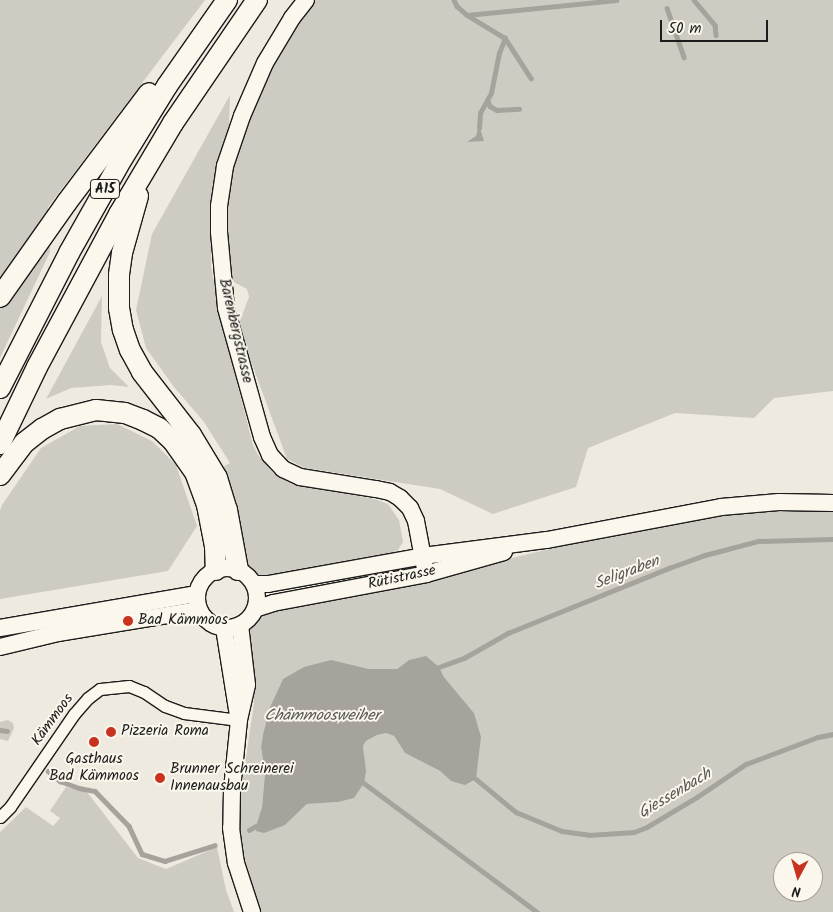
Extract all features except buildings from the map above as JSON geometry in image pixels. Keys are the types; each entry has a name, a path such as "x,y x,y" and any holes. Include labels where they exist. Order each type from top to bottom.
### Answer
{"highway":[{"path":"0,298 67,202 222,0"},
{"name":"A15","path":"0,388 69,253 122,159 167,86 227,0"},
{"name":"A15","path":"0,444 86,272 149,163 217,56 257,0"},
{"path":"149,163 120,265 118,295 120,318 128,345 142,372 191,435 217,478 227,510 238,570"},
{"path":"0,475 29,439 60,419 96,410 126,413 143,420 159,428 173,441 195,472 207,504 215,546 216,570"}],"main road":[{"name":"Barenbergstrasse","path":"306,0 292,18 265,63 242,116 225,166 219,206 219,232 226,308 262,438 276,463 300,478 376,489 395,495 405,502 414,514 426,574"},
{"name":"Rütistrasse","path":"254,584 268,584 423,556 547,540 720,507 778,502 833,503"},
{"name":"Rütistrasse","path":"256,608 273,603 426,574 547,540"},
{"path":"224,568 238,570 245,574 254,584 257,592 256,608 252,615 240,625 224,628 209,623 198,602 203,579 216,570 224,568"},
{"path":"0,628 198,602"},
{"path":"0,647 198,602"},
{"path":"240,625 247,685 239,720 232,789 231,828 236,863 252,912"},
{"path":"224,628 239,720"}],"street":[{"name":"Kämmoos","path":"0,817 10,807 74,714 88,698 100,689 129,686 144,692 165,706 184,713 239,720"}],"shaded area":[{"path":"0,0 205,0 48,207 50,252 0,358"},
{"path":"306,0 833,0 833,391 774,398 754,418 675,413 588,448 576,487 493,514 440,489 305,468 287,459 238,326 249,297 247,289 228,279 225,222 227,189 254,87"},
{"path":"230,95 229,126 212,186 211,266 222,324 253,445 258,455 273,473 292,484 375,499 388,504 399,520 403,542 398,550 382,558 261,577 256,575 243,562 221,468 230,463 204,422 174,387 146,348 136,310 152,234"},
{"path":"102,296 101,342 110,368 129,387 111,385 71,388 46,399"},
{"path":"117,424 152,441 176,465 197,526 168,571 0,599 0,511 2,505 41,448 80,426"},
{"path":"777,509 833,510 833,912 260,912 245,860 239,820 240,798 254,703 248,640 251,626 259,615 265,612 429,578 599,537 719,515","holes":["409,660 439,667 444,677 474,713 451,781 440,771 405,753 394,736 386,733 377,735 366,741 363,746 364,756 338,802 307,804 285,825 256,826 262,807 265,773 261,747 263,734 270,707 283,679 331,661 369,669 386,670 397,669"]},
{"path":"8,720 13,723 14,728 8,741 0,739 0,722"},
{"path":"66,787 87,792 138,858 166,869 217,847 226,890 234,912 0,912 0,832 26,807 53,826 60,818 50,811"}],"water":[{"path":"480,128 484,141 467,142 476,136"},
{"name":"Chämmoosweiher","path":"426,656 439,667 444,677 474,713 481,737 476,779 465,785 451,781 440,771 405,753 394,736 386,733 377,735 366,741 363,746 366,771 364,783 354,798 338,802 307,804 285,825 264,833 256,831 262,807 265,773 261,747 263,734 270,707 283,679 304,667 331,660 369,669 397,669 409,660"}],"waterway":[{"path":"454,0 457,6 467,15 505,38 531,78"},
{"path":"467,15 616,0"},
{"path":"694,0 715,25 716,35"},
{"path":"667,8 684,57"},
{"path":"479,128 480,113 491,93 499,53 505,38"},
{"path":"488,101 490,106 497,110 519,109"},
{"name":"Seligraben","path":"439,667 464,658 508,633 705,555 758,541 833,539"},
{"name":"Giessenbach","path":"0,730 7,731"},
{"name":"Giessenbach","path":"476,779 516,812 562,831 589,835 634,832 647,827 697,797 746,764 818,737 833,734"},
{"name":"Giessenbach","path":"48,771 60,781 79,788 95,791 129,826 142,854 165,861 215,845"},
{"path":"364,783 537,912"},
{"name":"Giessenbach","path":"249,830 256,826"}],"place":[{"name":"Bad Kämmoos","path":"128,621"},
{"name":"Pizzeria Roma","path":"111,732"},
{"name":"Gasthaus Bad Kämmoos","path":"94,742"},
{"name":"Brunner Schreinerei Innenausbau","path":"160,778"}]}
